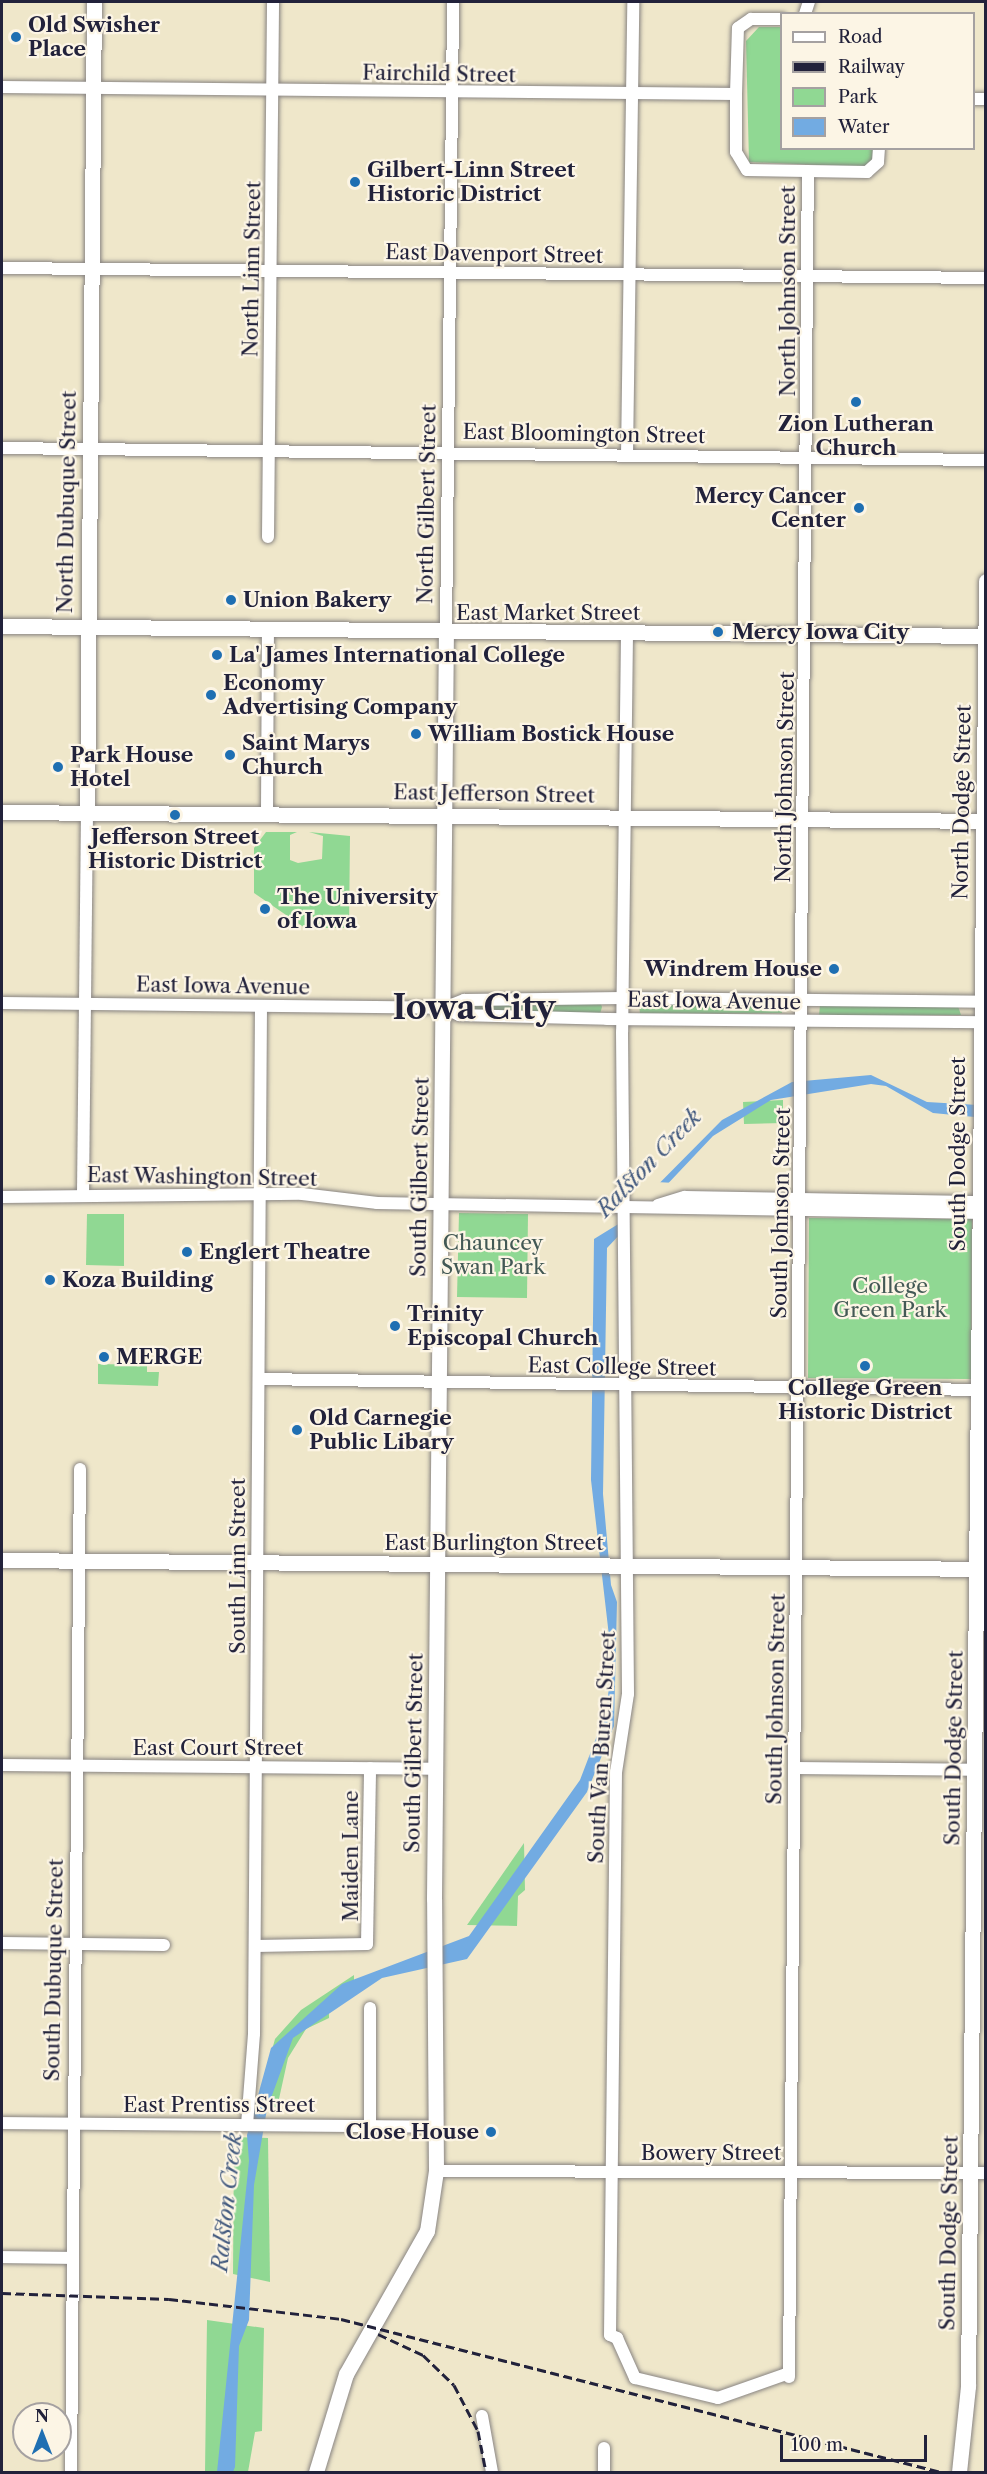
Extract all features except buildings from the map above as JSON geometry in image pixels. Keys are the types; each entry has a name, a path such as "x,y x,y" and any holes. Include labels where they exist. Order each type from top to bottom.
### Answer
{"main road":[{"name":"North Dubuque Street","path":"87,813 86,628 94,2"},
{"name":"North Dodge Street","path":"983,1022 986,581"},
{"name":"East Market Street","path":"2,626 446,633 985,636"},
{"name":"North Gilbert Street","path":"444,1008 446,633"},
{"name":"East Jefferson Street","path":"2,812 267,812 984,821"},
{"name":"South Gilbert Street","path":"316,2472 346,2374 427,2231 436,2171 435,1768 444,1008"},
{"name":"South Dodge Street","path":"959,2472 963,2446 978,2173 974,1770 981,1569 982,1207 979,1100 983,1022"},
{"name":"East Burlington Street","path":"2,1560 981,1569"}],"street":[{"name":"North Linn Street","path":"268,537 273,2"},
{"name":"North Gilbert Street","path":"446,633 453,2"},
{"path":"627,455 633,2"},
{"path":"780,19 751,19 738,28 736,152 742,166 752,172 867,172 878,162 879,150"},
{"name":"Fairchild Street","path":"2,87 632,96 736,94"},
{"name":"North Johnson Street","path":"803,1021 810,278 808,173"},
{"name":"East Davenport Street","path":"2,268 986,278"},
{"name":"East Bloomington Street","path":"2,448 808,456 986,460"},
{"path":"267,812 268,631"},
{"name":"South Van Buren Street","path":"627,634 622,1019 627,1210 618,1387 618,1565 628,1694 616,1773 610,2335 626,2353 628,2372 718,2398 789,2375"},
{"name":"North Dubuque Street","path":"84,1004 87,813"},
{"name":"East Iowa Avenue","path":"2,1003 444,1008 464,1000 623,998 803,1003 983,1002"},
{"path":"83,1193 84,1004"},
{"name":"South Linn Street","path":"247,2125 253,2094 260,1562 261,1006"},
{"name":"East Iowa Avenue","path":"444,1008 459,1015 622,1019 983,1022"},
{"name":"South Johnson Street","path":"789,2375 803,1021"},
{"name":"East Washington Street","path":"2,1197 83,1193 260,1194 441,1204 627,1210 653,1207 801,1211 982,1207"},
{"name":"East Washington Street","path":"653,1207 685,1197 801,1198 982,1207"},
{"name":"East College Street","path":"259,1379 618,1387 981,1390"},
{"name":"South Dubuque Street","path":"71,2472 72,2124 80,1469"},
{"name":"East Court Street","path":"2,1765 435,1768"},
{"name":"Maiden Lane","path":"255,1946 367,1944 370,1768"},
{"path":"795,1768 974,1770"},
{"path":"2,1943 164,1945"},
{"path":"370,2008 370,2126"},
{"name":"East Prentiss Street","path":"2,2123 436,2127"},
{"name":"Bowery Street","path":"436,2171 978,2173"},
{"path":"2,2257 72,2258"},
{"path":"483,2415 492,2472"},
{"path":"604,2448 604,2472"}],"green space":[{"path":"759,27 780,27 780,150 875,150 875,157 864,167 749,162 746,41"},
{"path":"266,832 297,832 290,835 290,860 298,863 322,859 323,836 309,832 350,836 349,928 305,928 254,893 254,848"},
{"path":"462,1003 601,1004 602,1007 600,1014 461,1012"},
{"path":"639,1004 781,1006 782,1013 640,1014"},
{"path":"820,1005 958,1006 961,1015 819,1016"},
{"path":"783,1100 783,1123 744,1124 743,1102"},
{"name":"Chauncey Swan Park","path":"459,1213 528,1214 527,1298 457,1297"},
{"path":"87,1214 124,1214 124,1266 86,1265"},
{"name":"College Green Park","path":"809,1218 972,1219 971,1379 808,1378"},
{"path":"98,1364 147,1365 147,1372 159,1372 158,1386 98,1384"},
{"path":"524,1843 525,1890 518,1896 517,1926 467,1925"},
{"path":"354,1975 354,1996 329,2011 329,2018 306,2029 288,2058 277,2108 257,2104 275,2039 301,2010"},
{"path":"234,2137 268,2138 270,2282 233,2274"},
{"path":"207,2320 264,2328 262,2431 255,2432 248,2472 205,2472"}],"water":[{"name":"Ralston Creek","path":"871,1075 927,1102 978,1105 985,1118 933,1113 886,1086 871,1084 771,1100 713,1136 607,1248 603,1494 611,1585 617,1602 614,1726 587,1792 467,1959 382,1978 293,2038 267,2109 254,2185 249,2320 239,2346 235,2467 233,2472 217,2472 249,2161 247,2135 271,2048 342,1984 469,1936 580,1780 606,1712 612,1662 591,1480 594,1239 620,1223 722,1120 792,1082"}],"pier":[{"path":"656,1182 675,1183 626,1234 618,1223"}],"railway":[{"path":"2,2293 169,2299 341,2319 941,2472"},
{"path":"378,2334 423,2355 454,2385 478,2431 486,2472"}],"place":[{"name":"Old Swisher Place","path":"16,37"},
{"name":"Gilbert-Linn Street Historic District","path":"355,182"},
{"name":"Zion Lutheran Church","path":"856,402"},
{"name":"Mercy Cancer Center","path":"859,508"},
{"name":"Union Bakery","path":"231,600"},
{"name":"Mercy Iowa City","path":"718,632"},
{"name":"La' James International College","path":"217,655"},
{"name":"Economy Advertising Company","path":"211,695"},
{"name":"William Bostick House","path":"416,734"},
{"name":"Saint Marys Church","path":"230,755"},
{"name":"Park House Hotel","path":"58,767"},
{"name":"Jefferson Street Historic District","path":"175,815"},
{"name":"The University of Iowa","path":"265,909"},
{"name":"Windrem House","path":"834,969"},
{"name":"Englert Theatre","path":"187,1252"},
{"name":"Koza Building","path":"50,1280"},
{"name":"Trinity Episcopal Church","path":"395,1326"},
{"name":"MERGE","path":"104,1357"},
{"name":"College Green Historic District","path":"865,1366"},
{"name":"Old Carnegie Public Libary","path":"297,1430"},
{"name":"Close House","path":"491,2132"}],"district":[{"name":"Iowa City","path":"474,1008"}]}
